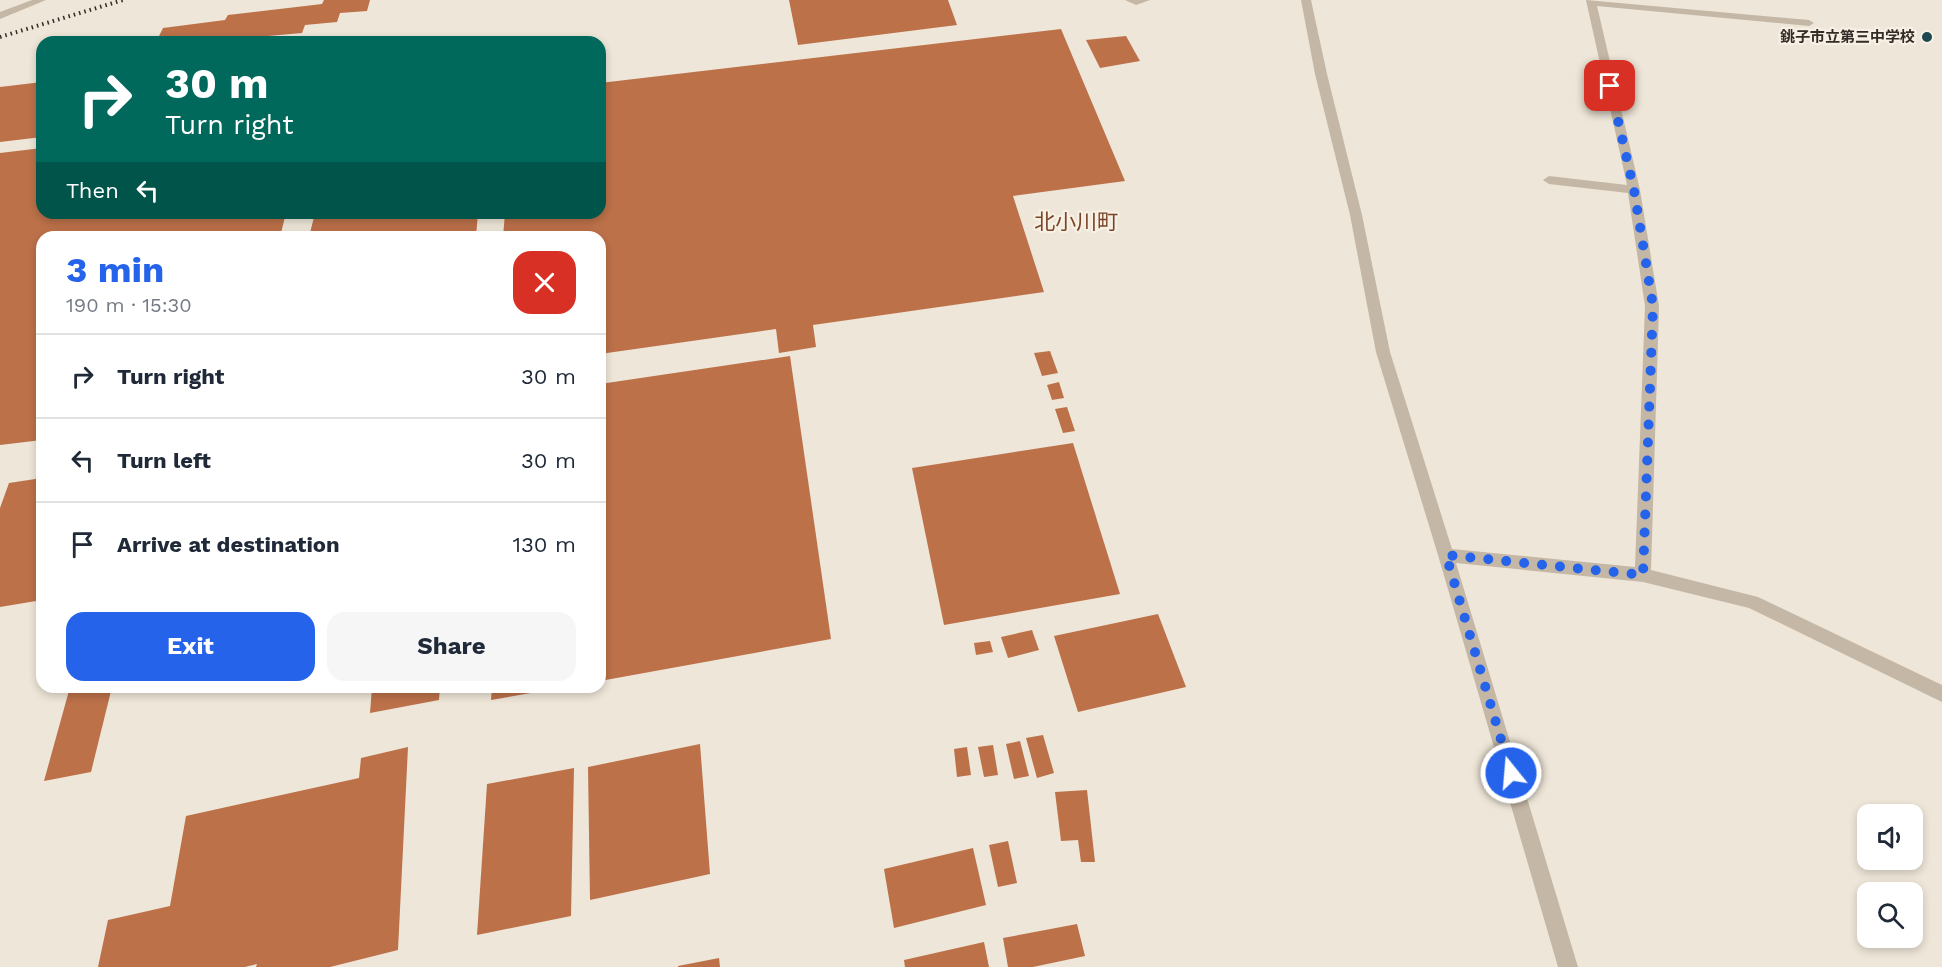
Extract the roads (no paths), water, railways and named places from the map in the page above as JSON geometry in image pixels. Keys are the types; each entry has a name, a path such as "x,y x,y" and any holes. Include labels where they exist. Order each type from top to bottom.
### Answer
{"street":[{"path":"0,16 41,0"},
{"path":"1130,0 1145,0"},
{"path":"1306,0 1356,215 1383,352 1446,555 1568,967"},
{"path":"1643,575 1653,306 1634,190 1591,1 1809,23"},
{"path":"1549,180 1634,190"},
{"path":"1446,555 1643,575 1752,603 1942,693"}],"railway":[{"path":"0,37 123,0"}],"place":[{"name":"銚子市立第三中学校","path":"1927,37"}],"district":[{"name":"北小川町","path":"1076,221"}]}
